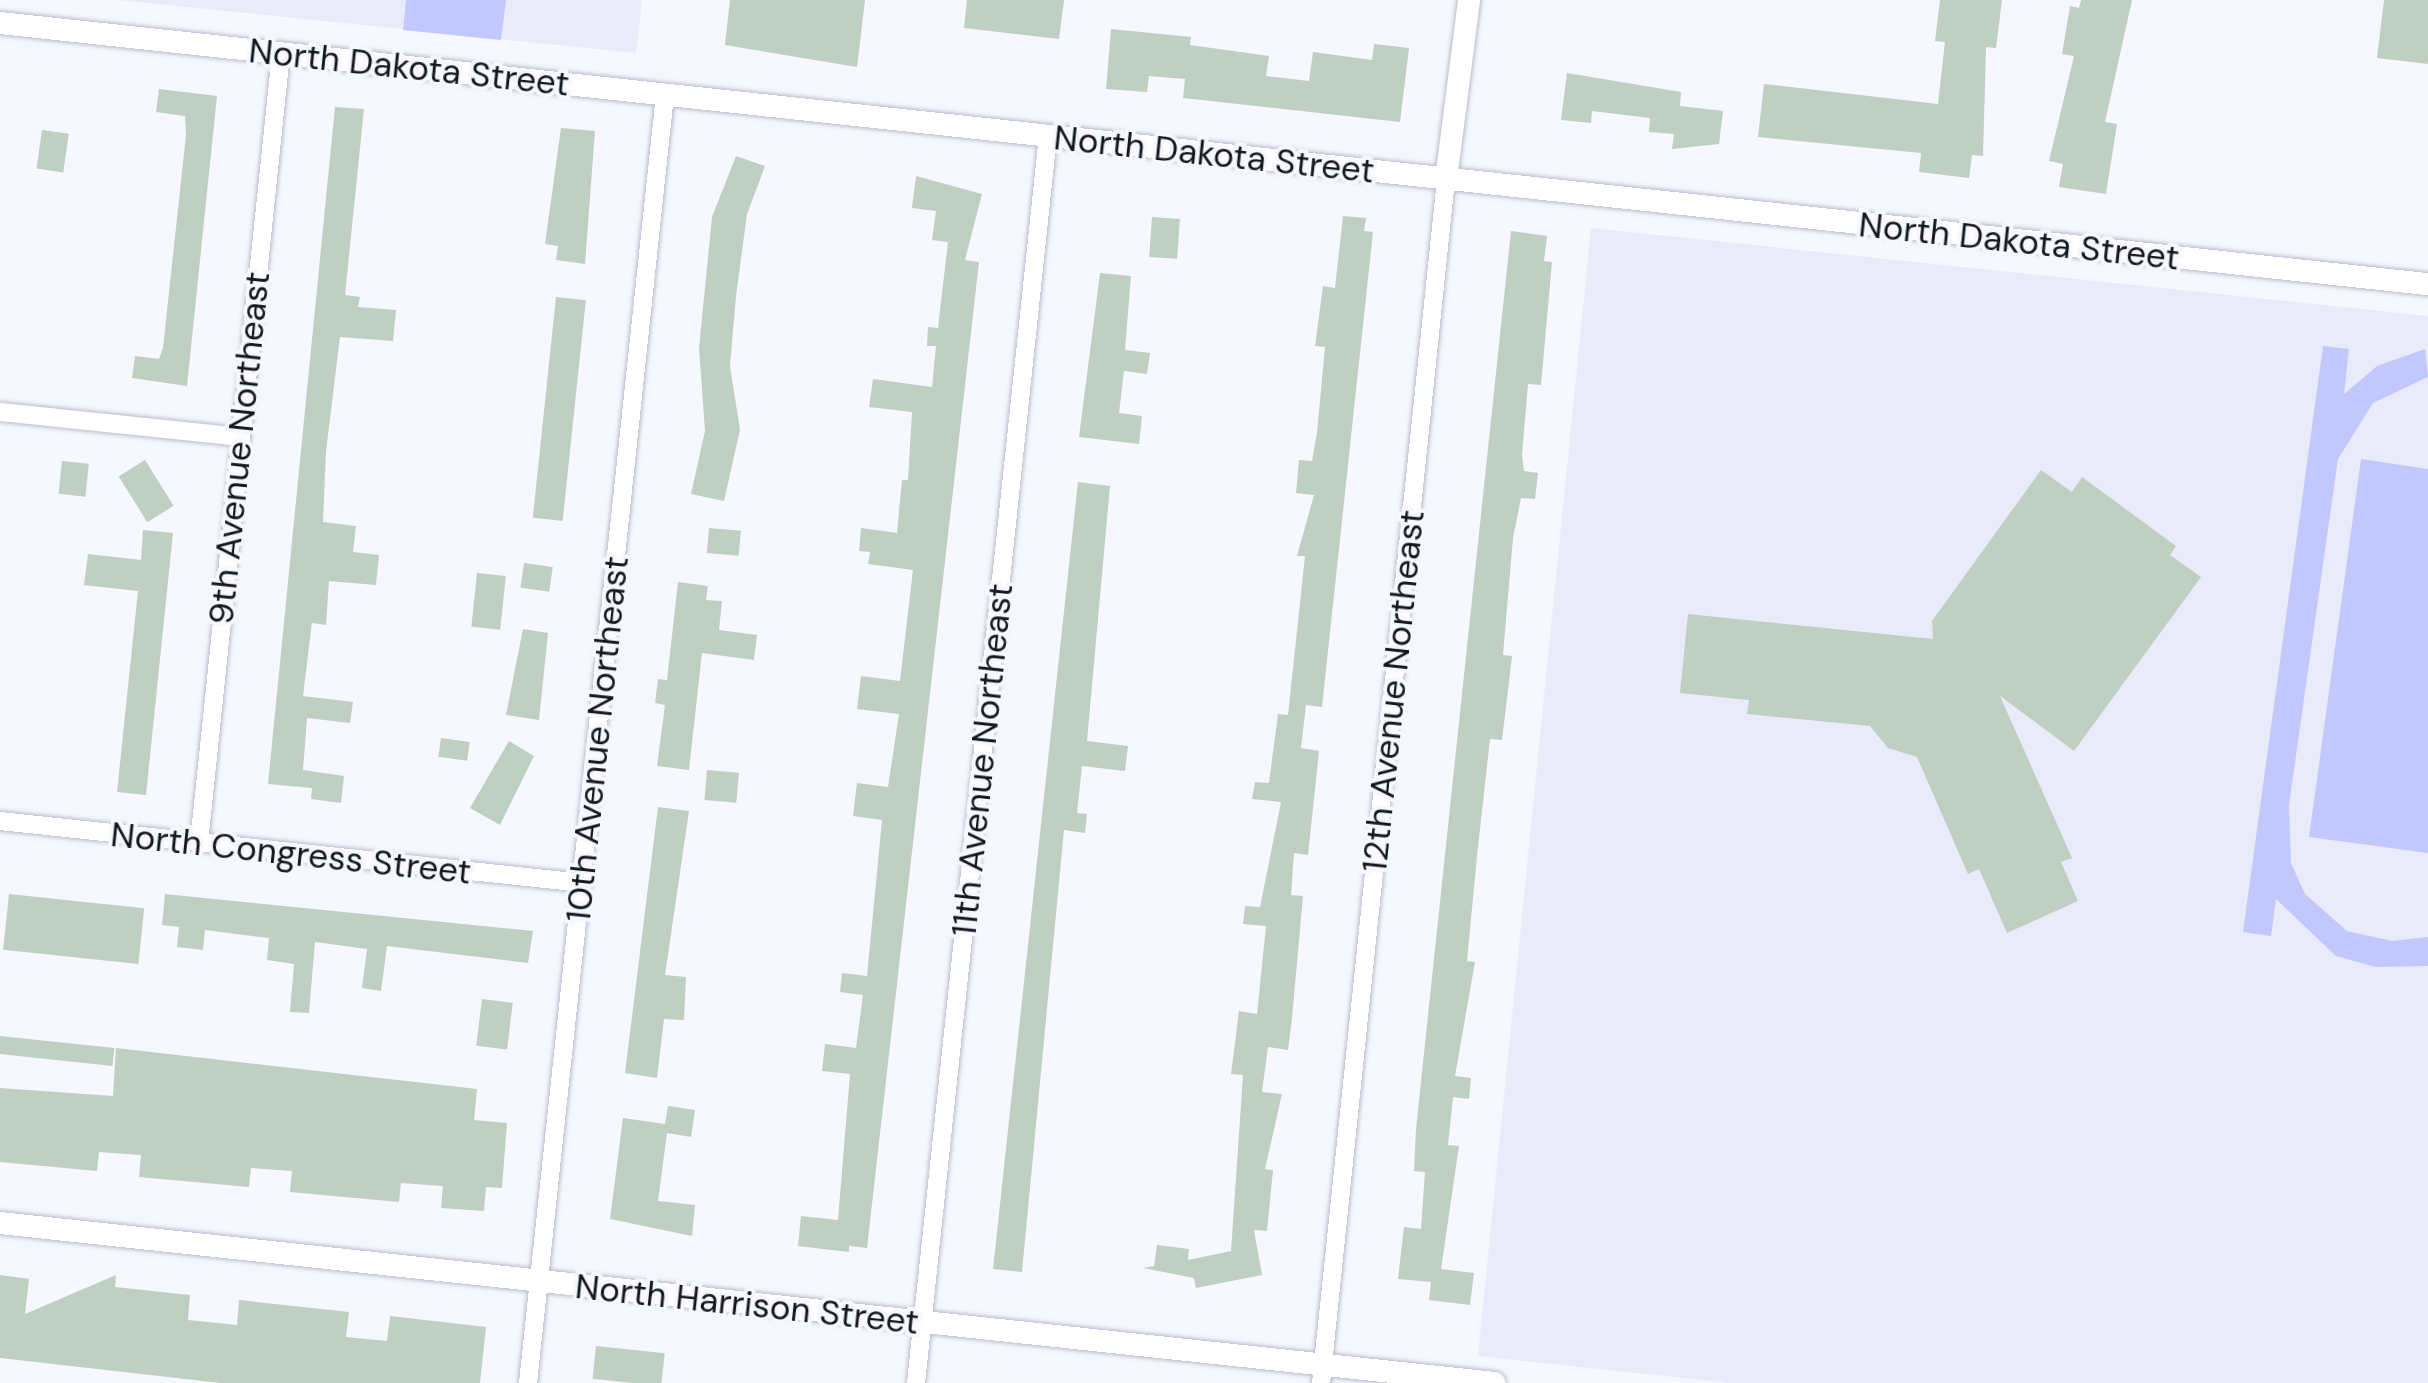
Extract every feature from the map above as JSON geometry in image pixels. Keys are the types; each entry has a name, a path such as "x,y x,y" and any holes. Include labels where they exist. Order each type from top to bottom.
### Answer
{"street":[{"name":"12th Avenue Northeast","path":"1322,1374 1446,180 1469,0"},
{"name":"North Dakota Street","path":"0,23 2428,284"},
{"name":"9th Avenue Northeast","path":"199,843 281,54"},
{"name":"10th Avenue Northeast","path":"528,1383 664,95"},
{"name":"11th Avenue Northeast","path":"916,1383 1048,136"},
{"path":"0,412 240,437"},
{"name":"North Congress Street","path":"0,821 583,883"},
{"name":"North Harrison Street","path":"0,1223 923,1323 1322,1374 1494,1383"}],"shaded area":[{"path":"119,0 642,0 636,53"},
{"path":"406,0 506,0 501,40 403,30"},
{"path":"1591,228 2428,316 2428,1383 1730,1383 1478,1356"},
{"path":"2323,346 2349,349 2344,394 2377,366 2425,349 2428,377 2373,403 2338,459 2289,805 2291,863 2305,894 2347,931 2392,941 2428,937 2428,966 2376,967 2336,956 2276,899 2271,936 2243,932"},
{"path":"2361,459 2428,469 2428,853 2309,837"}],"building":[{"path":"730,0 865,0 857,67 725,45"},
{"path":"967,0 1064,0 1059,39 964,28"},
{"path":"1940,0 2002,0 1996,48 1986,47 1983,156 1972,155 1969,178 1919,172 1921,153 1758,137 1764,84 1938,104 1945,42 1935,41"},
{"path":"2081,0 2132,0 2105,122 2117,124 2106,194 2059,187 2063,164 2049,161 2074,56 2062,54 2070,6 2079,8"},
{"path":"2384,0 2428,0 2428,64 2377,58"},
{"path":"1111,29 1191,37 1190,45 1269,56 1266,76 1309,81 1313,52 1372,60 1374,44 1409,48 1400,122 1183,98 1185,79 1149,76 1147,92 1106,89"},
{"path":"1567,73 1681,92 1680,106 1723,111 1719,144 1672,149 1674,134 1649,132 1650,118 1592,111 1591,123 1561,120"},
{"path":"159,89 217,96 187,386 132,378 135,356 159,359 163,348 186,135 185,116 156,112"},
{"path":"335,107 364,109 345,295 360,297 358,307 396,310 393,341 340,337 326,451 323,522 356,526 353,552 379,555 376,585 329,581 326,625 312,623 303,696 353,702 350,723 307,718 303,770 344,776 341,803 311,799 312,788 268,784"},
{"path":"561,128 595,131 585,264 556,260 558,246 545,244"},
{"path":"42,130 69,134 63,172 37,169"},
{"path":"736,156 765,166 747,214 736,296 730,366 740,430 724,501 691,494 705,431 699,348 712,217"},
{"path":"916,176 982,194 965,260 979,262 867,1248 849,1246 849,1252 798,1246 801,1216 838,1220 850,1074 822,1071 825,1044 856,1048 863,995 840,992 842,973 867,976 882,820 853,816 857,783 888,787 899,714 857,709 861,676 900,681 913,570 868,564 870,552 859,551 861,528 897,533 902,480 908,480 912,412 869,407 873,379 932,387 936,346 927,346 928,327 938,328 948,242 932,240 936,211 912,208"},
{"path":"1343,216 1366,218 1364,231 1373,232 1322,707 1306,705 1301,748 1319,751 1308,855 1294,853 1291,895 1303,896 1288,1050 1268,1047 1262,1092 1282,1094 1265,1169 1273,1170 1267,1231 1254,1230 1262,1275 1196,1288 1194,1278 1143,1268 1154,1266 1157,1245 1189,1249 1188,1260 1231,1251 1243,1075 1231,1074 1239,1011 1257,1014 1266,926 1243,924 1245,906 1260,907 1281,802 1252,799 1255,782 1269,783 1278,714 1288,715 1305,556 1297,556 1314,495 1296,493 1299,460 1312,461 1325,347 1315,346 1323,286 1335,288"},
{"path":"1152,217 1180,219 1177,259 1149,257"},
{"path":"1511,231 1547,236 1544,261 1552,262 1541,385 1528,384 1522,455 1524,471 1538,473 1535,499 1521,498 1513,538 1503,655 1512,656 1502,740 1490,739 1467,961 1475,962 1455,1076 1471,1078 1469,1099 1453,1097 1448,1145 1459,1146 1441,1269 1474,1273 1470,1305 1429,1300 1431,1282 1398,1279 1404,1227 1421,1229 1425,1172 1414,1171 1416,1129"},
{"path":"1100,273 1131,276 1125,350 1150,353 1147,374 1124,371 1119,413 1142,416 1139,444 1079,437"},
{"path":"556,297 586,300 563,521 533,518"},
{"path":"145,460 174,506 147,522 119,476"},
{"path":"62,461 89,464 85,497 59,494"},
{"path":"2041,470 2072,492 2082,477 2176,546 2170,555 2201,577 2074,751 2000,696 2072,858 2061,862 2078,901 2007,933 1979,869 1968,874 1917,757 1888,748 1870,726 1747,714 1749,700 1680,693 1688,614 1933,639 1932,621"},
{"path":"1078,482 1110,486 1087,741 1128,746 1125,771 1082,766 1077,813 1087,814 1085,833 1064,830 1022,1272 993,1269"},
{"path":"709,528 741,531 739,556 707,553"},
{"path":"143,530 173,533 146,795 117,792 138,591 84,585 88,554 141,560"},
{"path":"524,563 553,567 549,592 521,588"},
{"path":"477,573 506,576 500,630 471,627"},
{"path":"678,582 708,586 706,600 722,601 719,630 757,635 754,660 702,653 689,770 657,766 665,705 655,703 658,679 667,680"},
{"path":"523,629 548,633 539,720 506,715"},
{"path":"441,738 470,742 467,761 438,757"},
{"path":"509,741 534,756 500,825 470,808"},
{"path":"707,770 739,773 736,803 704,800"},
{"path":"658,807 689,811 665,975 686,977 684,1020 664,1019 657,1078 625,1073"},
{"path":"9,894 144,908 138,964 3,950"},
{"path":"165,894 533,931 528,963 387,946 381,991 362,988 367,949 315,942 309,1013 290,1012 294,964 267,960 269,938 205,930 203,950 177,947 179,927 162,925"},
{"path":"482,999 513,1003 507,1049 476,1046"},
{"path":"0,1036 114,1048 112,1066 0,1054"},
{"path":"116,1048 477,1089 474,1120 507,1123 502,1188 486,1187 484,1211 441,1208 443,1186 401,1183 399,1202 290,1192 292,1171 251,1168 249,1187 139,1177 141,1155 99,1152 97,1171 0,1162 0,1088 113,1096"},
{"path":"668,1106 695,1110 691,1137 667,1133 658,1201 695,1205 692,1236 610,1219 623,1118 665,1124"},
{"path":"0,1275 29,1279 25,1314 116,1275 115,1287 190,1295 188,1320 237,1325 239,1300 349,1312 346,1337 387,1341 390,1316 486,1327 480,1383 221,1383 0,1358"},
{"path":"596,1346 665,1353 661,1383 593,1379"}]}
